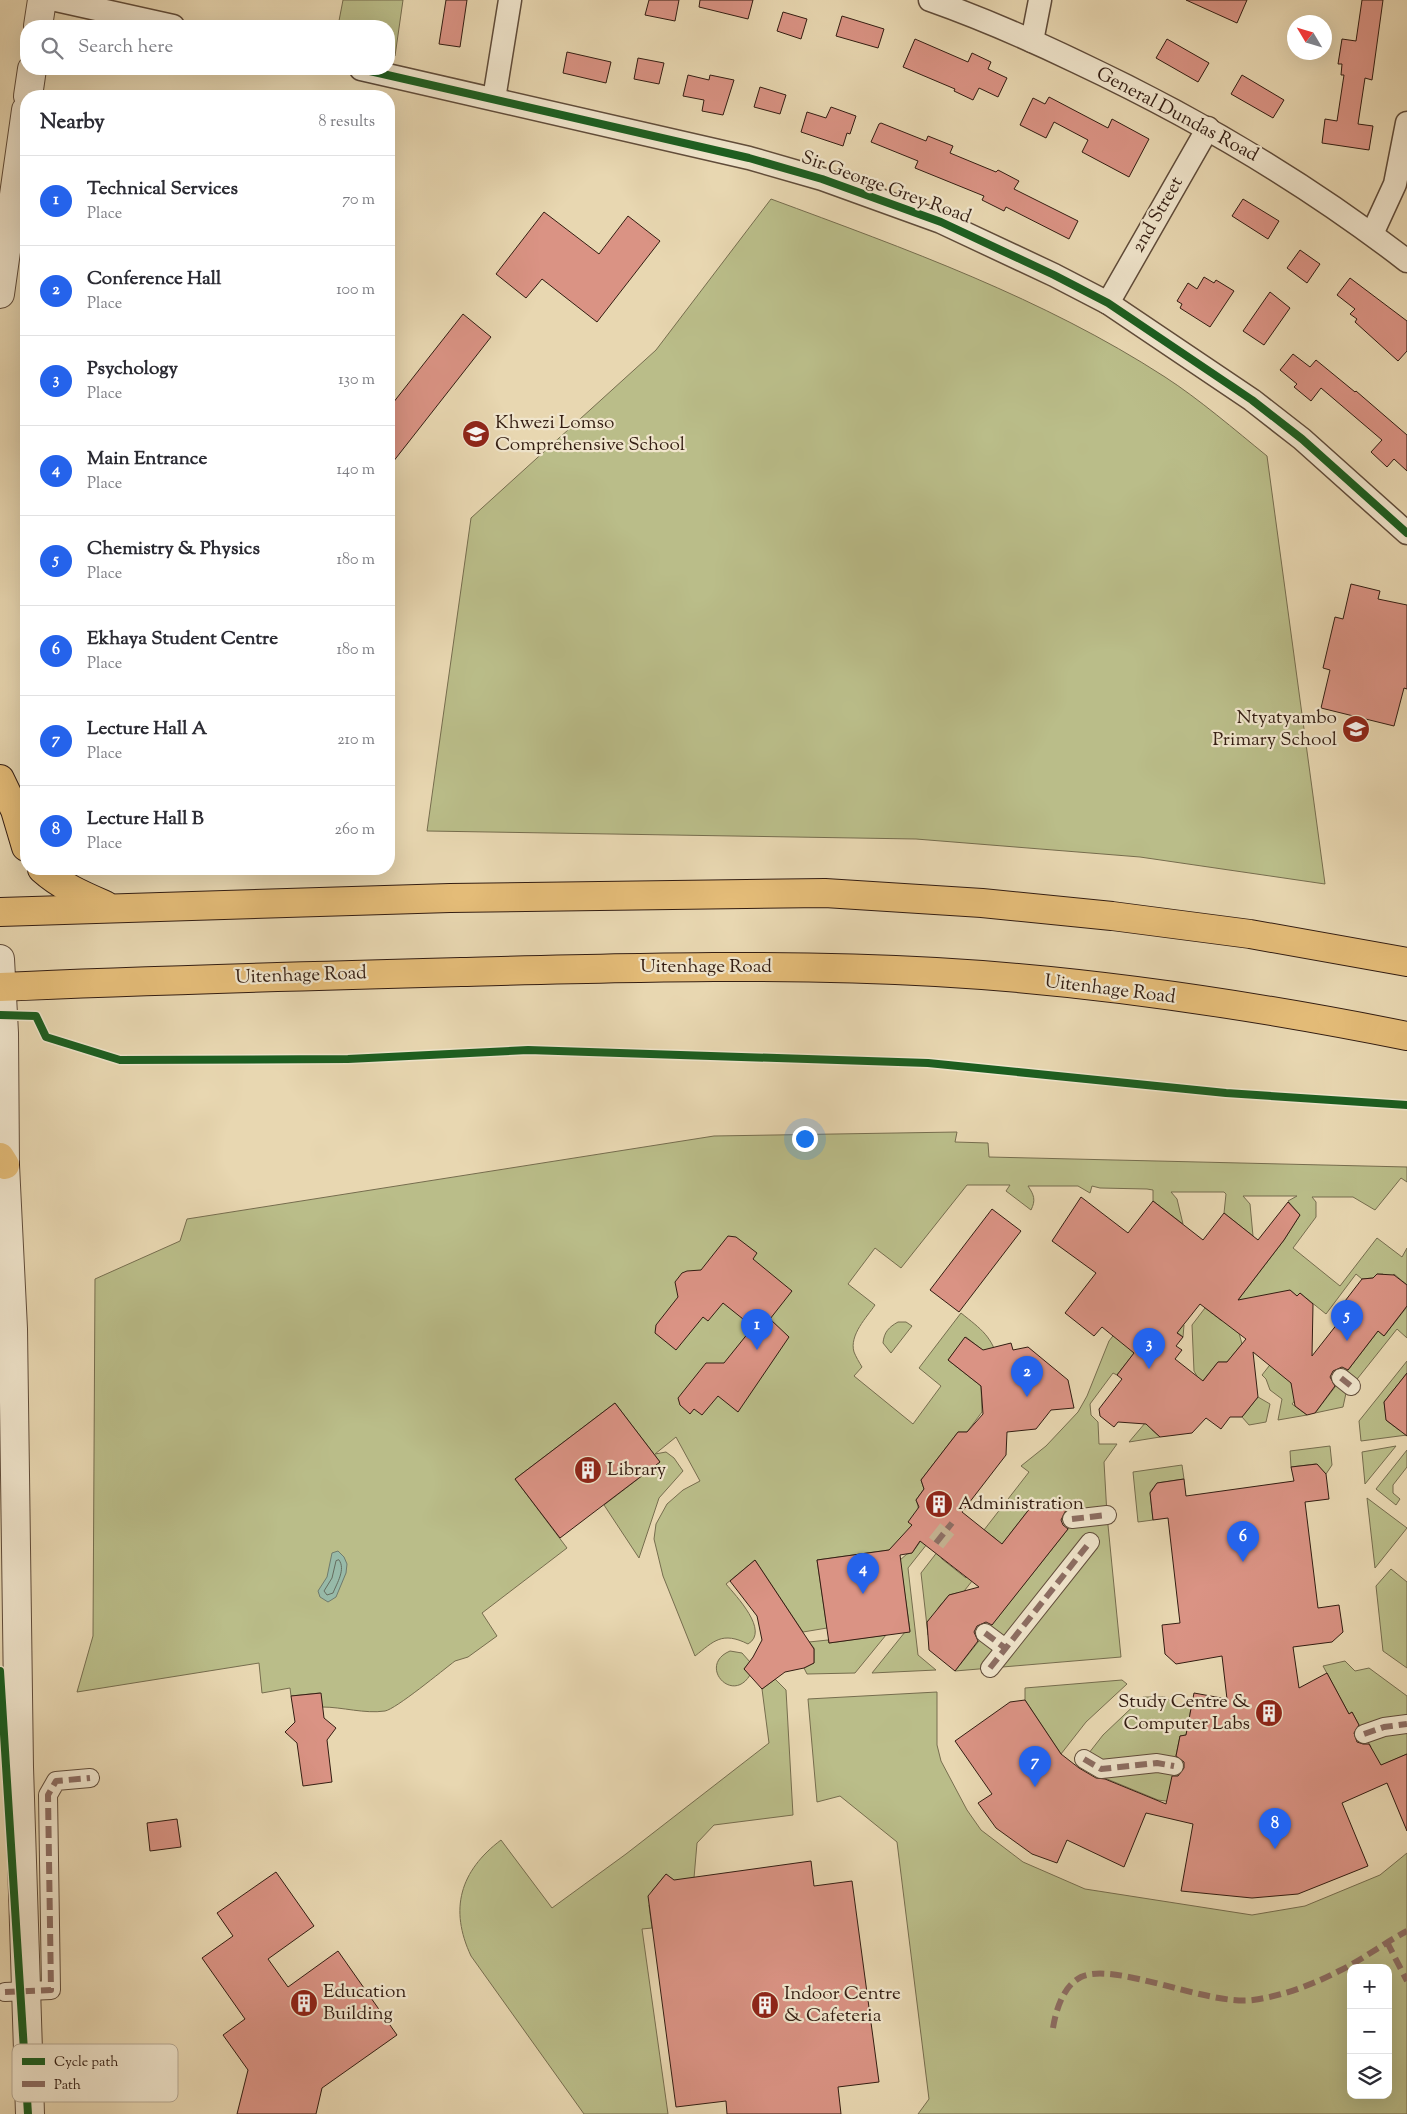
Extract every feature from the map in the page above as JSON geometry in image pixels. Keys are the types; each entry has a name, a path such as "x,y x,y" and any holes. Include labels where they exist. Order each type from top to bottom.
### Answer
{"main road":[{"path":"0,779 15,810 20,827"},
{"path":"48,875 74,892 116,909"},
{"path":"0,912 450,898 825,893 982,903 1112,916 1250,934 1407,962"},
{"name":"Uitenhage Road","path":"0,987 604,968 844,968 940,972 1089,986 1330,1021 1407,1036"}],"street":[{"path":"39,20 42,0"},
{"path":"56,0 146,20"},
{"path":"494,99 510,0"},
{"name":"General Dundas Road","path":"930,0 1032,41 1120,82 1208,128 1261,160 1372,234 1407,261"},
{"path":"1032,41 1040,0"},
{"path":"29,90 31,75"},
{"name":"Sir George Grey Road","path":"388,75 749,158 822,179 941,222 1108,302 1252,400 1302,439 1407,533"},
{"path":"1372,234 1395,184 1407,123"},
{"name":"2nd Street","path":"1108,302 1208,128"},
{"path":"0,294 20,152"},
{"path":"0,959 0,987 4,1033 3,1161 13,1330 19,1767 28,2044"},
{"path":"1072,1519 1107,1515"},
{"path":"990,1668 1090,1542"},
{"path":"985,1633 1005,1648"},
{"path":"1364,1734 1384,1727 1407,1724"},
{"path":"1084,1760 1101,1769 1157,1762 1174,1766"},
{"path":"5,1992 51,1990 48,1795 56,1781 90,1778"}],"green space":[{"path":"343,0 403,0 395,56 395,20 339,20"},
{"path":"771,199 923,256 1022,299 1071,323 1165,377 1217,415 1267,456 1325,884 1140,857 916,839 427,831 471,518 656,350"},
{"path":"957,1132 955,1142 988,1143 989,1157 1407,1167 1407,1182 1401,1178 1375,1210 1353,1197 1312,1197 1316,1202 1316,1217 1293,1248 1340,1286 1377,1238 1402,1257 1407,1248 1407,1285 1394,1274 1389,1280 1383,1274 1377,1274 1373,1278 1362,1279 1356,1274 1326,1314 1300,1293 1297,1296 1290,1290 1239,1333 1242,1344 1227,1362 1218,1362 1201,1383 1194,1371 1192,1325 1205,1308 1222,1321 1284,1240 1300,1215 1288,1201 1297,1196 1243,1196 1250,1204 1253,1236 1224,1213 1226,1194 1224,1192 1171,1192 1177,1199 1183,1224 1153,1201 1153,1190 1092,1186 1090,1193 1078,1186 1028,1186 1034,1198 1031,1210 1006,1191 1010,1185 967,1185 901,1268 875,1248 848,1284 875,1305 854,1339 854,1352 862,1367 854,1376 913,1424 941,1386 919,1368 961,1313 985,1334 993,1346 999,1363 966,1337 948,1360 981,1386 982,1412 967,1432 958,1432 921,1480 924,1489 916,1500 918,1517 903,1542 896,1543 889,1550 817,1560 827,1628 803,1632 755,1560 726,1584 749,1614 755,1631 754,1638 748,1644 739,1640 725,1638 713,1642 695,1656 663,1576 654,1539 656,1524 667,1504 683,1490 700,1481 676,1437 655,1454 666,1452 674,1458 683,1471 659,1498 639,1558 604,1505 660,1462 615,1403 515,1479 567,1548 482,1613 497,1636 468,1657 455,1661 391,1709 369,1712 322,1707 320,1693 291,1696 290,1688 262,1693 259,1663 77,1692 93,1636 95,1279 180,1241 187,1219 714,1136"},
{"path":"1407,1295 1407,1338 1397,1329 1346,1393 1343,1407 1315,1413 1378,1331 1384,1336 1406,1308"},
{"path":"1139,1302 1154,1303 1184,1325 1183,1337 1146,1308 1134,1353 1117,1375 1113,1373 1090,1404 1091,1415 1098,1422 1099,1444 1117,1444 1104,1462 1107,1515 1121,1657 955,1671 1072,1524 1072,1515 1055,1501 1051,1506 1034,1503 992,1557 986,1552 996,1539 984,1530 1029,1472 1021,1466 1046,1446 1078,1412 1087,1396 1109,1341"},
{"path":"898,1322 906,1322 912,1326 891,1353 883,1343 884,1336"},
{"path":"1287,1343 1291,1383 1298,1397 1292,1404 1307,1415 1278,1420 1282,1399 1270,1390 1266,1379 1262,1375"},
{"path":"1407,1361 1407,1373 1384,1402 1387,1421 1399,1430 1404,1429 1407,1435 1361,1441 1359,1421"},
{"path":"1258,1397 1270,1404 1266,1422 1249,1425 1242,1417"},
{"path":"1151,1416 1152,1430 1160,1437 1129,1442"},
{"path":"1330,1446 1332,1465 1326,1474 1316,1464 1291,1467 1290,1451"},
{"path":"1396,1446 1365,1484 1362,1452"},
{"path":"1407,1450 1407,1467 1393,1485 1393,1493 1400,1499 1396,1505 1376,1489"},
{"path":"1182,1465 1184,1479 1157,1483 1150,1492 1153,1520 1138,1522 1133,1472"},
{"path":"1367,1498 1407,1528 1375,1568"},
{"path":"925,1535 931,1539 908,1568 918,1655 936,1670 872,1673 905,1632 910,1631 900,1560 907,1554 912,1553"},
{"path":"938,1551 942,1559 966,1578 971,1573 976,1576 961,1595 957,1593 949,1595 938,1608 939,1614 942,1617 928,1635 921,1573"},
{"path":"1391,1569 1407,1582 1407,1668 1383,1651 1376,1586"},
{"path":"886,1635 855,1673 807,1674 804,1668 814,1663 814,1648 809,1642 828,1640 829,1643"},
{"path":"730,1651 742,1653 750,1662 744,1669 750,1675 743,1683 735,1686 721,1680 717,1673 717,1665 721,1657"},
{"path":"1345,1661 1355,1671 1369,1668 1407,1696 1407,1754 1289,1806 1287,1784 1371,1747 1352,1712 1349,1714 1323,1666"},
{"path":"775,1679 786,1690 793,1815 714,1825 697,1843 694,1878 697,1898 666,1874 652,1891 667,1903 649,1905 652,1928 642,1929 668,2114 584,2114 471,1956 464,1939 460,1907 462,1892 468,1878 487,1852 501,1840 552,1908 626,1854 769,1743 762,1689"},
{"path":"1122,1680 1127,1684 1086,1722 1061,1754 1025,1700 1025,1688"},
{"path":"937,1692 937,1745 941,1761 967,1810 981,1830 1023,1862 1085,1889 1252,1915 1305,1906 1380,1875 1407,1853 1407,2114 918,2114 929,2099 897,1842 840,1796 817,1802 808,1699"},
{"path":"1143,1697 1165,1697 1177,1706 1191,1708 1186,1735 1180,1736 1172,1775 1247,1790 1249,1812 1158,1800 1078,1767 1103,1735"}],"water":[{"path":"338,1551 344,1557 347,1564 346,1573 336,1597 328,1602 320,1597 318,1591 327,1577 332,1553"}],"building":[{"path":"446,0 467,0 460,47 439,44"},
{"path":"649,0 679,0 675,21 645,15"},
{"path":"700,0 753,0 748,19 699,7"},
{"path":"1186,0 1247,0 1237,23"},
{"path":"1362,0 1383,0 1372,80 1365,78 1358,124 1373,126 1369,150 1322,143 1325,119 1337,121 1344,75 1341,75 1342,64 1338,64 1342,39 1356,41"},
{"path":"783,12 807,19 801,39 777,31"},
{"path":"842,16 884,29 878,48 836,36"},
{"path":"915,39 968,62 972,53 991,62 988,69 1007,78 998,97 979,88 973,100 954,91 955,89 903,67"},
{"path":"1167,39 1209,63 1198,82 1156,58"},
{"path":"567,52 611,62 606,83 563,73"},
{"path":"638,58 664,63 659,84 634,79"},
{"path":"688,75 709,80 710,75 734,80 723,115 702,111 704,100 683,96"},
{"path":"1242,75 1284,100 1273,118 1231,94"},
{"path":"760,87 786,95 780,114 754,107"},
{"path":"1049,97 1108,128 1112,119 1149,139 1129,177 1082,152 1088,140 1054,122 1046,138 1020,125 1033,98 1045,104"},
{"path":"831,107 856,116 850,134 847,133 843,146 801,132 807,112 826,118"},
{"path":"881,123 926,141 928,136 953,146 950,153 996,172 998,170 1019,181 1014,189 1078,221 1069,239 1006,207 1004,211 982,200 984,196 915,168 918,161 871,142"},
{"path":"1243,199 1279,221 1268,239 1232,216"},
{"path":"544,212 599,254 628,216 660,241 597,322 542,279 526,298 496,274"},
{"path":"1300,250 1320,264 1307,283 1287,268"},
{"path":"1204,277 1214,283 1216,280 1234,291 1210,327 1180,308 1182,304 1177,301 1188,283 1197,289"},
{"path":"1350,278 1407,321 1407,351 1398,361 1355,322 1357,319 1350,314 1355,309 1337,295"},
{"path":"1270,292 1290,308 1264,345 1243,331"},
{"path":"463,314 491,337 395,459 395,400"},
{"path":"1293,354 1310,367 1316,360 1356,391 1407,435 1407,471 1394,459 1387,467 1371,452 1382,440 1321,388 1311,401 1294,387 1297,384 1280,370"},
{"path":"1351,584 1380,591 1378,599 1407,605 1407,689 1404,688 1394,726 1321,708 1330,670 1323,668 1335,617 1343,619"},
{"path":"1081,1197 1128,1233 1153,1201 1203,1240 1224,1213 1258,1240 1288,1202 1300,1215 1284,1240 1238,1300 1290,1290 1297,1296 1300,1293 1313,1304 1312,1356 1349,1309 1345,1301 1362,1279 1373,1278 1377,1274 1394,1275 1407,1285 1407,1306 1384,1336 1378,1331 1348,1370 1342,1367 1333,1371 1330,1377 1335,1386 1315,1413 1307,1415 1295,1406 1291,1383 1253,1352 1258,1397 1242,1417 1230,1417 1221,1429 1206,1418 1192,1433 1160,1437 1146,1424 1118,1422 1114,1427 1100,1416 1099,1409 1122,1379 1117,1375 1134,1353 1102,1327 1094,1336 1065,1313 1096,1273 1052,1241","holes":["1200,1304 1246,1339 1227,1362 1218,1362 1203,1381 1175,1359 1182,1350 1176,1346 1183,1337 1177,1333"]},
{"path":"992,1209 1021,1231 959,1312 930,1290"},
{"path":"728,1236 736,1237 757,1253 753,1259 792,1291 770,1319 789,1337 738,1412 718,1396 702,1415 694,1409 690,1414 680,1405 678,1398 706,1363 724,1363 753,1327 723,1303 708,1321 703,1317 676,1350 655,1333 656,1325 678,1297 675,1282 682,1273 701,1270"},
{"path":"965,1337 983,1350 1011,1343 1013,1350 1028,1347 1068,1380 1074,1408 1051,1410 1036,1429 1007,1432 1006,1455 962,1512 1002,1544 1034,1503 1059,1505 1066,1510 1061,1520 1068,1529 992,1625 986,1622 977,1626 974,1632 978,1641 955,1671 929,1650 927,1622 949,1595 979,1587 920,1541 912,1553 900,1555 910,1632 829,1643 817,1560 889,1550 912,1525 908,1522 919,1507 916,1500 924,1489 921,1480 958,1432 967,1432 983,1414 981,1386 948,1360"},
{"path":"1407,1373 1407,1436 1386,1420 1384,1402"},
{"name":"Library","path":"615,1403 660,1462 560,1538 515,1479"},
{"path":"1317,1464 1326,1474 1329,1499 1305,1502 1318,1608 1339,1605 1343,1632 1332,1642 1293,1647 1299,1688 1327,1673 1349,1714 1352,1712 1359,1725 1354,1733 1357,1742 1369,1744 1381,1765 1407,1754 1407,1831 1387,1783 1342,1803 1368,1866 1298,1894 1252,1898 1181,1891 1193,1824 1146,1813 1124,1867 1067,1840 1057,1863 1032,1854 996,1828 978,1803 992,1794 955,1741 1010,1702 1025,1700 1061,1754 1079,1768 1096,1778 1105,1779 1166,1804 1172,1776 1178,1776 1184,1768 1184,1762 1176,1756 1180,1736 1186,1735 1194,1693 1227,1699 1222,1656 1176,1664 1165,1654 1162,1625 1180,1623 1168,1518 1153,1520 1150,1493 1157,1483 1184,1479 1186,1496 1294,1481 1291,1467"},
{"path":"755,1560 814,1649 814,1663 804,1668 785,1672 762,1689 744,1669 762,1640 757,1616 730,1581"},
{"path":"321,1693 324,1718 336,1728 327,1740 332,1782 303,1786 297,1743 285,1732 295,1722 291,1696"},
{"path":"177,1819 181,1847 150,1851 147,1823"},
{"name":"Indoor Centre & Cafeteria","path":"811,1861 814,1886 852,1881 879,2082 838,2087 841,2114 727,2114 726,2101 676,2107 648,1896 666,1874 674,1880"},
{"name":"Education Building","path":"276,1872 314,1926 268,1959 288,1987 338,1951 397,2035 322,2088 316,2114 237,2114 248,2070 223,2035 245,2019 202,1958 233,1936 217,1913"}],"tunnel":[{"path":"936,1543 952,1523"}],"marked path":[{"path":"1341,1378 1351,1386"},
{"path":"1072,1519 1107,1515"},
{"path":"936,1543 952,1523"},
{"path":"990,1668 1090,1542"},
{"path":"985,1633 1005,1648"},
{"path":"1364,1734 1384,1727 1407,1724"},
{"path":"1084,1759 1101,1769 1157,1763 1174,1766"},
{"path":"5,1992 51,1990 48,1795 56,1781 90,1778"},
{"path":"1053,2028 1061,1999 1069,1986 1081,1977 1096,1974 1115,1975 1212,1997 1253,2000 1286,1993 1318,1981 1348,1967 1407,1931"},
{"path":"1387,1942 1407,1981"}],"cycle path":[{"path":"387,75 749,158 822,179 941,222 1054,275 1108,303 1252,400 1302,439 1407,533"},
{"path":"0,1015 36,1016 46,1037 120,1060 348,1059 528,1050 928,1063 1226,1093 1407,1105"},
{"path":"0,1671 24,2044"},
{"path":"27,2102 28,2114"}],"place":[{"name":"Khwezi Lomso Comprehensive School","path":"476,434"},
{"name":"Ntyatyambo Primary School","path":"1356,729"},
{"name":"Chemistry & Physics","path":"1347,1341"},
{"name":"Technical Services","path":"757,1350"},
{"name":"Psychology","path":"1149,1369"},
{"name":"Conference Hall","path":"1027,1397"},
{"name":"Library","path":"588,1470"},
{"name":"Administration","path":"939,1504"},
{"name":"Ekhaya Student Centre","path":"1243,1562"},
{"name":"Main Entrance","path":"863,1594"},
{"name":"Study Centre & Computer Labs","path":"1269,1713"},
{"name":"Lecture Hall A","path":"1035,1787"},
{"name":"Lecture Hall B","path":"1275,1849"},
{"name":"Education Building","path":"304,2003"},
{"name":"Indoor Centre & Cafeteria","path":"765,2005"}]}
